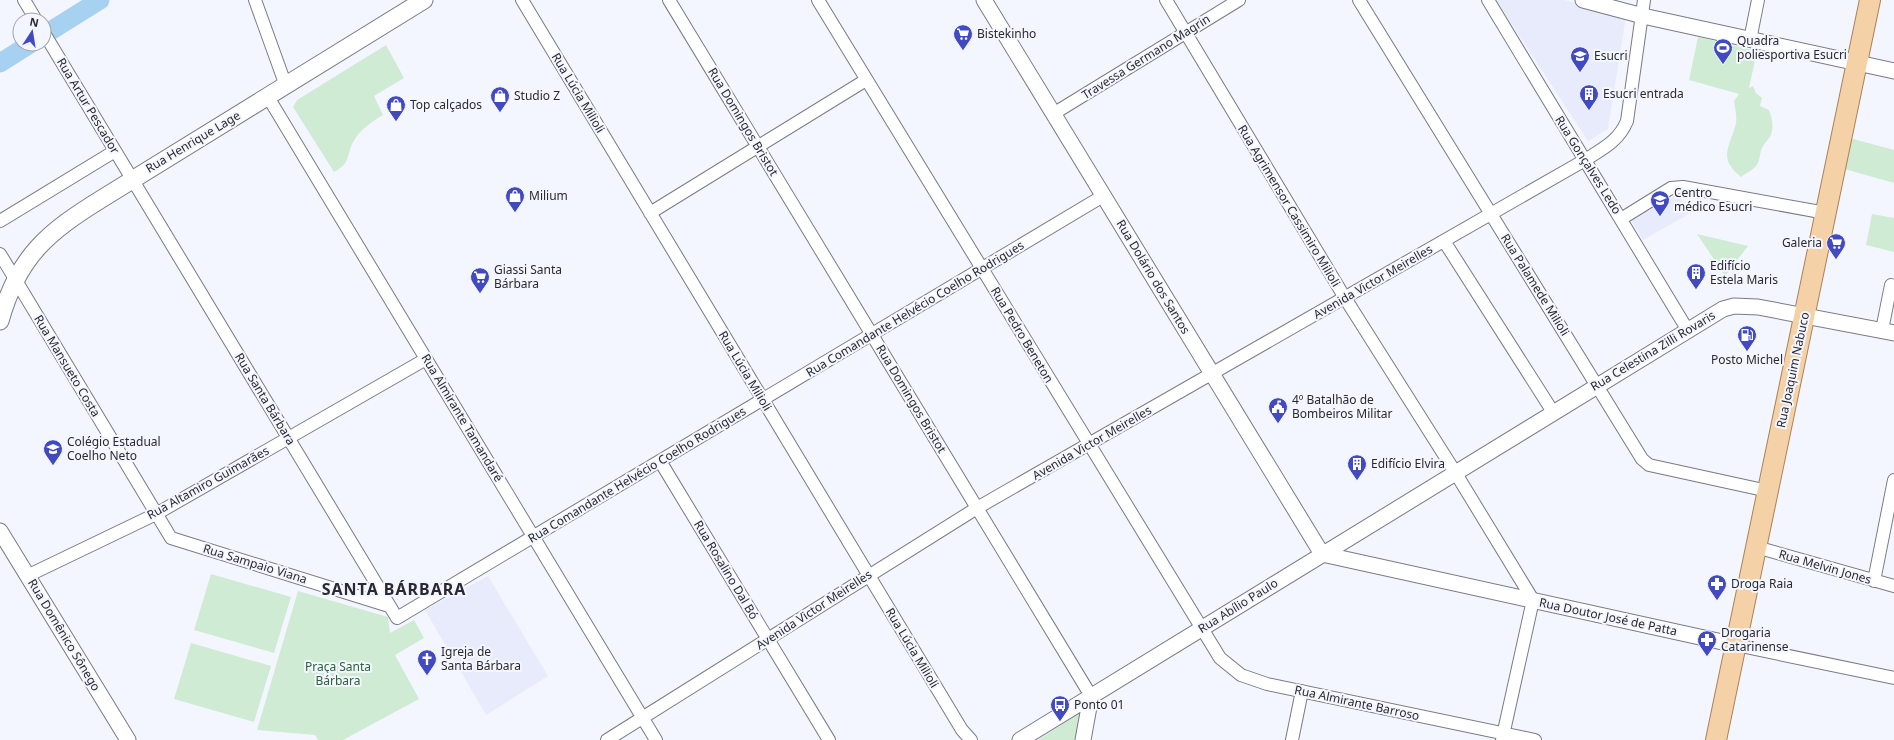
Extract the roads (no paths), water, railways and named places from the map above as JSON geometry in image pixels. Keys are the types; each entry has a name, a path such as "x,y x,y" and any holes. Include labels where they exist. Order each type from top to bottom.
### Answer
{"main road":[{"name":"Rua Henrique Lage","path":"0,321 15,279 26,261 55,231 88,207 424,0"},
{"name":"Rua Joaquim Nabuco","path":"1716,740 1870,0"}],"street":[{"path":"24,0 31,12"},
{"path":"255,0 286,86"},
{"name":"Rua Lúcia Milioli","path":"522,0 962,730 971,740"},
{"name":"Rua Domingos Bristot","path":"669,0 1091,696"},
{"name":"Rua Pedro Beneton","path":"818,0 1201,629"},
{"name":"Rua Dolário dos Santos","path":"984,0 1322,554"},
{"name":"Rua Agrimensor Cassimiro Milioli","path":"1166,0 1345,298 1455,472 1533,600"},
{"name":"Travessa Germano Magrin","path":"1054,114 1239,0"},
{"name":"Rua Palamede Milioli","path":"1359,0 1642,460 1649,465 1768,491"},
{"name":"Rua Gonçalves Ledo","path":"1488,0 1688,329"},
{"path":"1583,0 1642,16 1894,71"},
{"name":"Avenida Victor Meirelles","path":"607,740 977,508 1212,375 1585,160 1614,140 1623,132 1627,121 1644,0"},
{"path":"1750,40 1758,0"},
{"name":"Rua Artur Pescador","path":"52,46 132,180"},
{"path":"650,213 866,80"},
{"name":"Rua Almirante Tamandaré","path":"268,97 656,740"},
{"path":"0,221 115,151"},
{"name":"Rua Santa Bárbara","path":"132,180 397,618"},
{"path":"1621,219 1671,188 1683,187 1826,213"},
{"name":"Rua Comandante Helvécio Coelho Rodrigues","path":"397,618 1103,196"},
{"path":"1444,241 1554,412"},
{"name":"Rua Mansueto Costa","path":"0,254 156,514"},
{"path":"1888,331 1891,285"},
{"name":"Rua Celestina Zilli Rovaris","path":"1455,472 1711,315 1734,306 1758,307 1888,331"},
{"name":"Rua Altamiro Guimarães","path":"27,576 156,514 426,358"},
{"name":"Rua Rosalino Dal Bó","path":"660,461 829,740"},
{"name":"Rua Abílio Paulo","path":"1020,740 1455,472"},
{"path":"1874,581 1894,480"},
{"name":"Rua Sampaio Viana","path":"156,514 171,538 390,606"},
{"name":"Rua Domênico Sônego","path":"0,530 128,740"},
{"name":"Rua Melvin Jones","path":"1756,547 1894,586"},
{"name":"Rua Doutor José de Patta","path":"1322,554 1736,645 1894,678"},
{"path":"1503,737 1533,600"},
{"name":"Rua Almirante Barroso","path":"1201,629 1220,658 1241,675 1267,684 1503,737 1535,740"},
{"path":"1292,740 1302,691"},
{"path":"1083,740 1091,696"}],"waterway":[{"path":"52,30 100,0"},
{"path":"0,63 17,52"}],"place":[{"name":"Bistekinho","path":"963,51"},
{"name":"Quadra poliesportiva Esucri","path":"1723,65"},
{"name":"Esucri","path":"1580,73"},
{"name":"Esucri entrada","path":"1589,111"},
{"name":"Studio Z","path":"500,113"},
{"name":"Top calçados","path":"396,122"},
{"name":"Milium","path":"515,213"},
{"name":"Centro médico Esucri","path":"1660,217"},
{"name":"Galeria","path":"1836,260"},
{"name":"Edifício Estela Maris","path":"1696,290"},
{"name":"Giassi Santa Bárbara","path":"480,294"},
{"name":"Posto Michel","path":"1747,352"},
{"name":"4º Batalhão de Bombeiros Militar","path":"1278,424"},
{"name":"Colégio Estadual Coelho Neto","path":"53,466"},
{"name":"Edifício Elvira","path":"1357,481"},
{"name":"Droga Raia","path":"1717,601"},
{"name":"Drogaria Catarinense","path":"1707,657"},
{"name":"Igreja de Santa Bárbara","path":"427,676"},
{"name":"Ponto 01","path":"1060,722"}],"district":[{"name":"SANTA BÁRBARA","path":"394,589"}],"park label":[{"name":"Praça Santa Bárbara","path":"338,674"}]}
